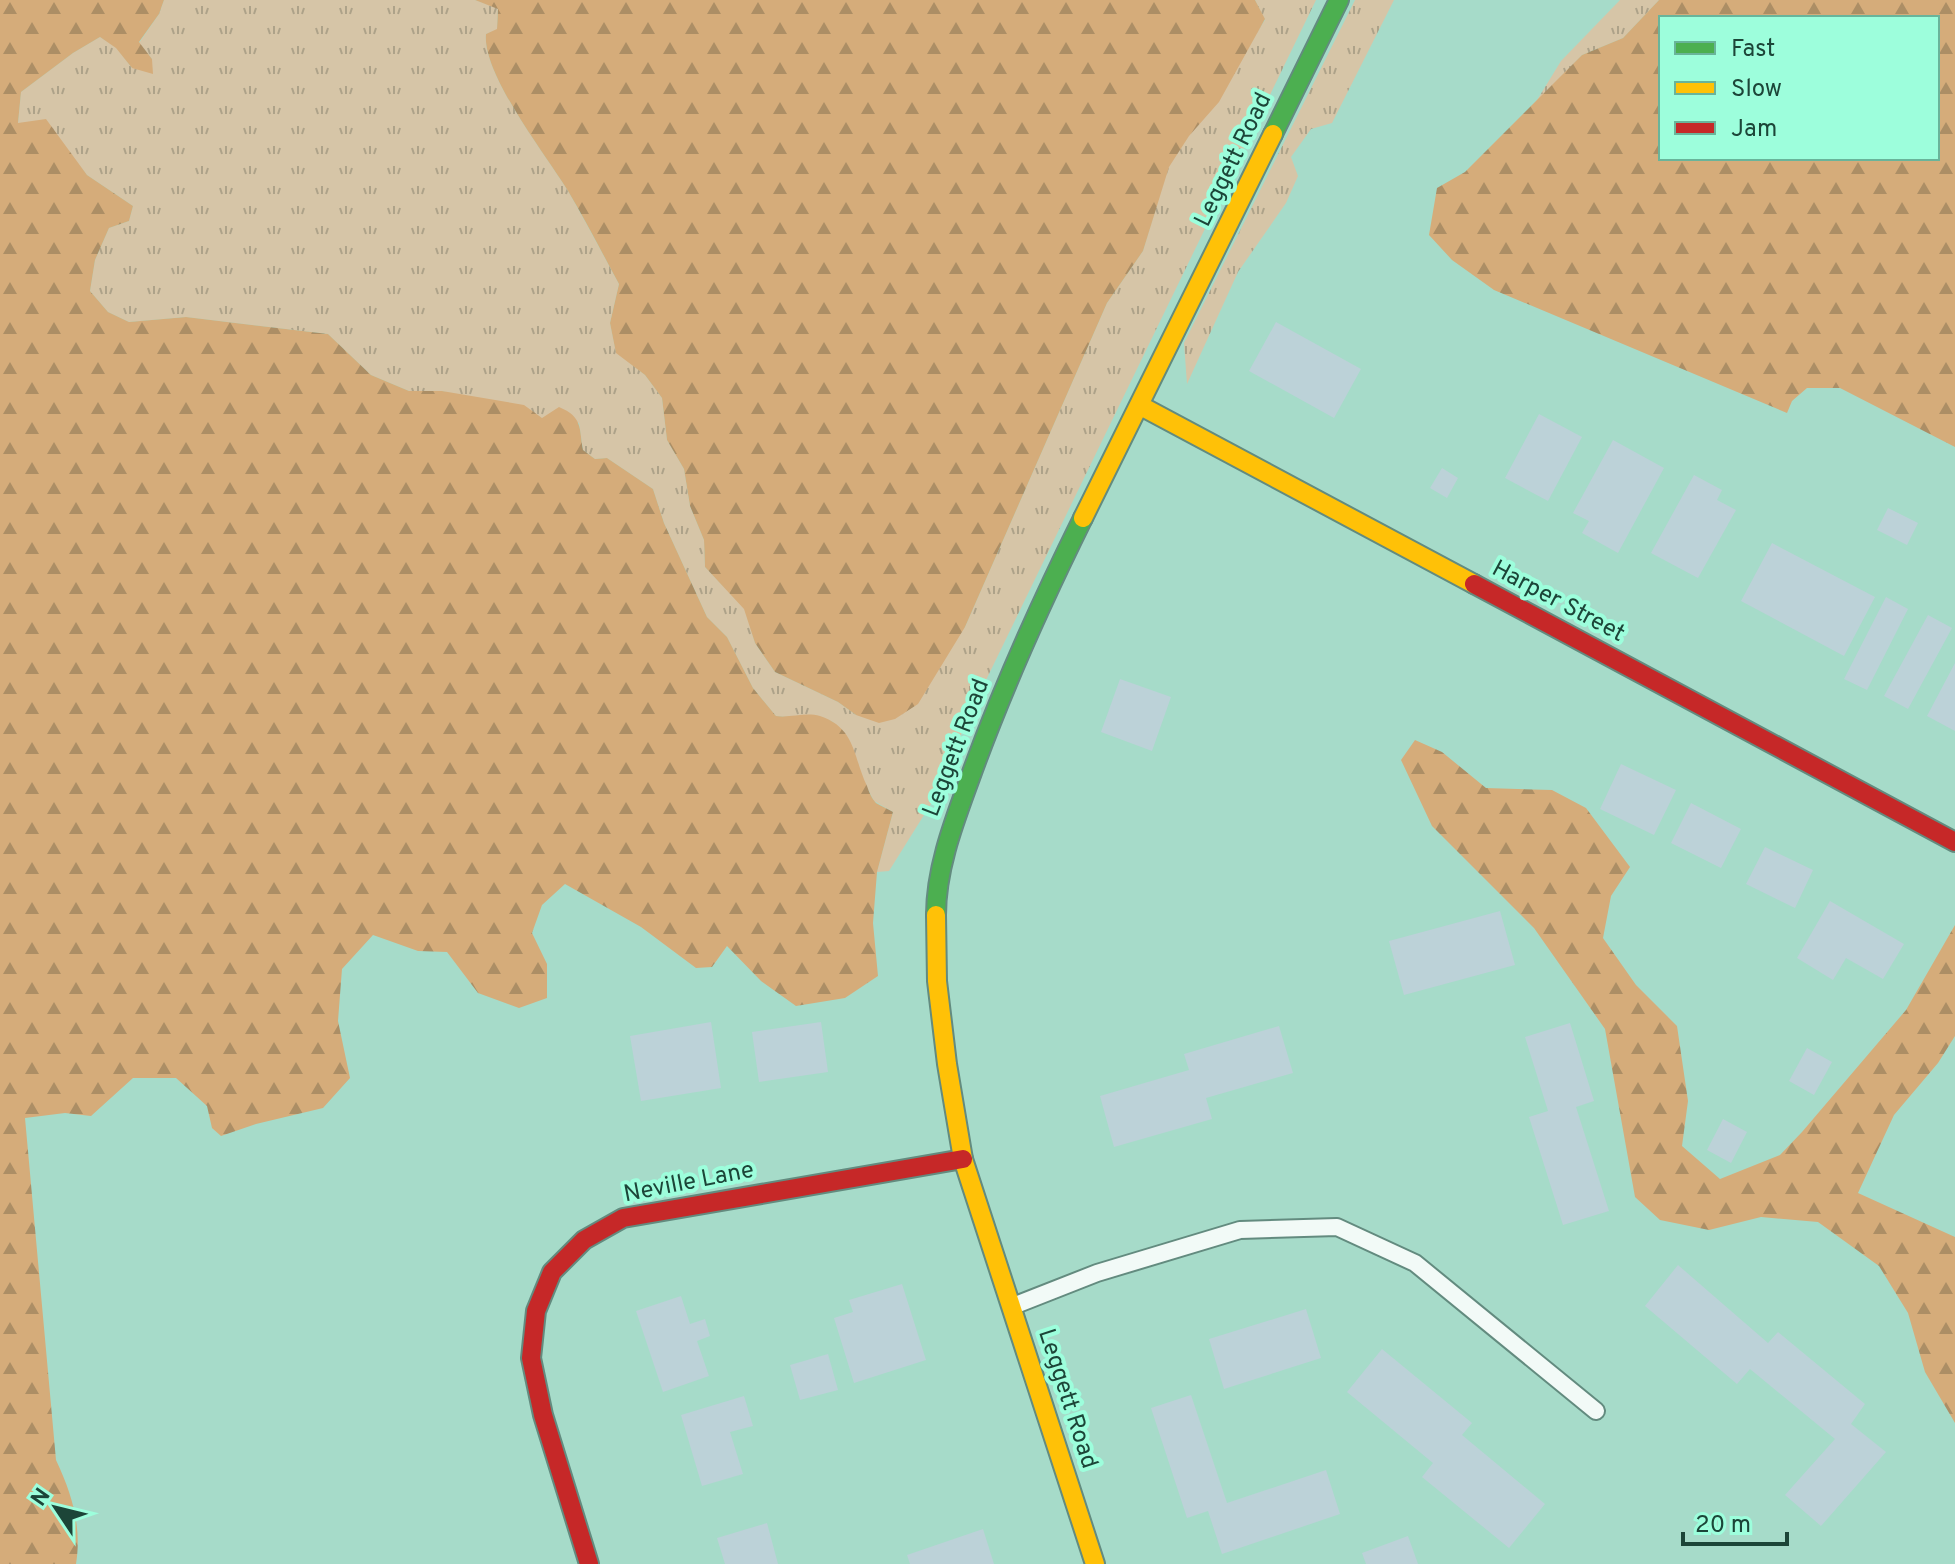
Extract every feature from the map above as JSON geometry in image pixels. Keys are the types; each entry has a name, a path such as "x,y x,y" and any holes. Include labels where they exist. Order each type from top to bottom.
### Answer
{"street":[{"name":"Leggett Road","path":"1095,1564 963,1159 937,981 936,899 949,836 996,706 1058,569 1339,0"},
{"name":"Harper Street","path":"1139,405 1955,842"},
{"name":"Neville Lane","path":"589,1564 543,1415 531,1358 536,1311 552,1272 584,1240 623,1218 963,1159"}],"lane":[{"path":"1011,1307 1097,1273 1240,1230 1337,1227 1415,1263 1596,1411"}],"green space":[{"path":"0,0 164,0 159,14 139,42 152,59 153,74 132,68 116,48 100,37 21,92 18,123 46,119 87,175 133,206 129,221 109,228 95,260 90,291 108,312 129,322 186,317 328,334 371,375 409,391 442,391 524,405 542,418 559,407 567,411 576,419 583,450 595,459 607,458 653,489 664,523 707,617 727,637 753,688 776,716 820,716 841,728 852,745 873,800 893,812 877,872 873,923 878,976 845,998 796,1006 761,981 727,946 712,967 696,968 641,927 565,884 542,905 532,933 547,964 547,998 519,1008 478,993 447,952 418,951 373,935 342,969 338,1021 350,1078 323,1108 221,1136 212,1128 207,1106 176,1078 133,1078 91,1116 65,1113 25,1118 56,1460 74,1511 78,1537 76,1564 0,1564"},
{"path":"164,0 475,0 498,8 497,30 486,34 487,51 494,70 517,114 568,191 619,284 610,323 616,352 645,375 662,398 667,440 684,469 690,506 704,540 705,567 745,609 755,643 775,672 838,702 856,715 965,627 1107,303 1143,251 1168,167 1265,20 1255,0 1316,0 971,711 934,799 889,871 877,872 893,812 874,801 833,722 810,716 776,716 753,688 727,637 707,617 664,523 653,489 607,458 595,459 583,450 579,423 542,418 442,391 409,391 371,375 328,334 186,317 129,322 108,312 90,291 95,260 109,228 129,221 133,206 87,175 67,150 18,123 21,92 100,37 116,47 132,68 152,59 139,43 159,14"},
{"path":"475,0 1255,0 1265,19 1219,102 1189,136 1169,167 1143,251 1107,303 965,627 918,704 895,719 879,723 856,715 838,702 775,672 755,643 744,609 705,567 704,540 690,506 684,469 667,440 662,398 645,375 616,353 610,323 619,284 575,202 517,114 494,70 487,51 486,34 497,29 498,9"},
{"path":"1355,0 1394,0 1332,123 1311,129 1291,157 1298,176 1286,203 1238,272 1187,384 1184,343"},
{"path":"1620,0 1659,0 1623,38 1582,55 1534,105 1561,61"},
{"path":"1659,0 1955,0 1955,447 1840,388 1807,388 1792,401 1787,413 1494,290 1452,260 1429,235 1437,188 1465,172 1582,55 1623,38"},
{"path":"1415,740 1442,752 1486,788 1552,790 1586,808 1630,867 1611,896 1603,938 1636,985 1677,1026 1688,1101 1682,1146 1720,1179 1780,1155 1802,1132 1906,1010 1955,925 1955,1036 1938,1063 1894,1115 1858,1193 1955,1237 1955,1423 1925,1372 1908,1313 1879,1266 1818,1222 1761,1217 1709,1230 1660,1220 1635,1197 1605,1029 1534,928 1432,826 1401,760"}],"building":[{"path":"1276,322 1361,369 1334,418 1249,371"},
{"path":"1539,414 1582,437 1548,501 1505,478"},
{"path":"1613,440 1664,468 1618,553 1582,533 1589,521 1573,513"},
{"path":"1442,468 1458,478 1447,498 1430,488"},
{"path":"1694,475 1722,490 1717,500 1736,510 1698,578 1651,553"},
{"path":"1888,508 1918,523 1907,545 1877,530"},
{"path":"1772,543 1875,597 1844,656 1741,601"},
{"path":"1886,597 1908,609 1867,690 1844,679"},
{"path":"1928,615 1952,628 1908,709 1884,696"},
{"path":"1955,663 1955,731 1927,716"},
{"path":"1120,679 1171,697 1152,751 1101,732"},
{"path":"1621,764 1676,790 1654,835 1600,809"},
{"path":"1691,803 1741,829 1721,868 1671,843"},
{"path":"1765,847 1813,870 1795,908 1746,884"},
{"path":"1830,901 1904,944 1883,979 1846,958 1833,980 1797,958"},
{"path":"1500,911 1515,965 1404,995 1389,941"},
{"path":"711,1022 721,1088 641,1101 630,1036"},
{"path":"821,1022 828,1072 759,1082 752,1032"},
{"path":"1570,1023 1594,1101 1576,1107 1609,1211 1563,1225 1529,1117 1548,1111 1525,1037"},
{"path":"1279,1026 1293,1073 1206,1098 1212,1119 1114,1147 1100,1096 1189,1070 1184,1054"},
{"path":"1807,1048 1832,1062 1814,1095 1789,1081"},
{"path":"1723,1119 1747,1132 1731,1163 1707,1150"},
{"path":"1678,1265 1768,1343 1778,1332 1865,1404 1851,1424 1886,1452 1821,1526 1785,1495 1835,1439 1750,1369 1737,1384 1645,1306"},
{"path":"902,1284 926,1360 854,1383 834,1318 853,1312 849,1300"},
{"path":"681,1296 690,1324 705,1319 710,1336 697,1341 709,1376 663,1392 636,1311"},
{"path":"1306,1309 1321,1358 1224,1389 1209,1339"},
{"path":"1382,1349 1472,1423 1462,1435 1545,1504 1509,1548 1422,1477 1433,1463 1347,1392"},
{"path":"828,1354 838,1390 800,1400 790,1365"},
{"path":"1191,1395 1227,1503 1326,1470 1340,1514 1222,1554 1208,1511 1187,1518 1151,1408"},
{"path":"744,1396 753,1426 730,1432 743,1474 702,1486 681,1415"},
{"path":"767,1523 778,1564 725,1564 717,1538"},
{"path":"983,1529 994,1564 910,1564 907,1555"},
{"path":"1408,1536 1418,1564 1366,1564 1362,1553"}],"traffic: fast":[{"path":"1273,134 1339,0"},
{"path":"936,915 943,863 970,778 1023,646 1083,518"}],"traffic: slow":[{"path":"1083,518 1273,134"},
{"path":"1139,405 1474,584"},
{"path":"936,915 937,981 963,1159 1095,1564"}],"traffic: jam":[{"path":"1474,584 1955,842"},
{"path":"589,1564 543,1415 531,1358 536,1311 552,1272 584,1240 623,1218 963,1159"}]}
